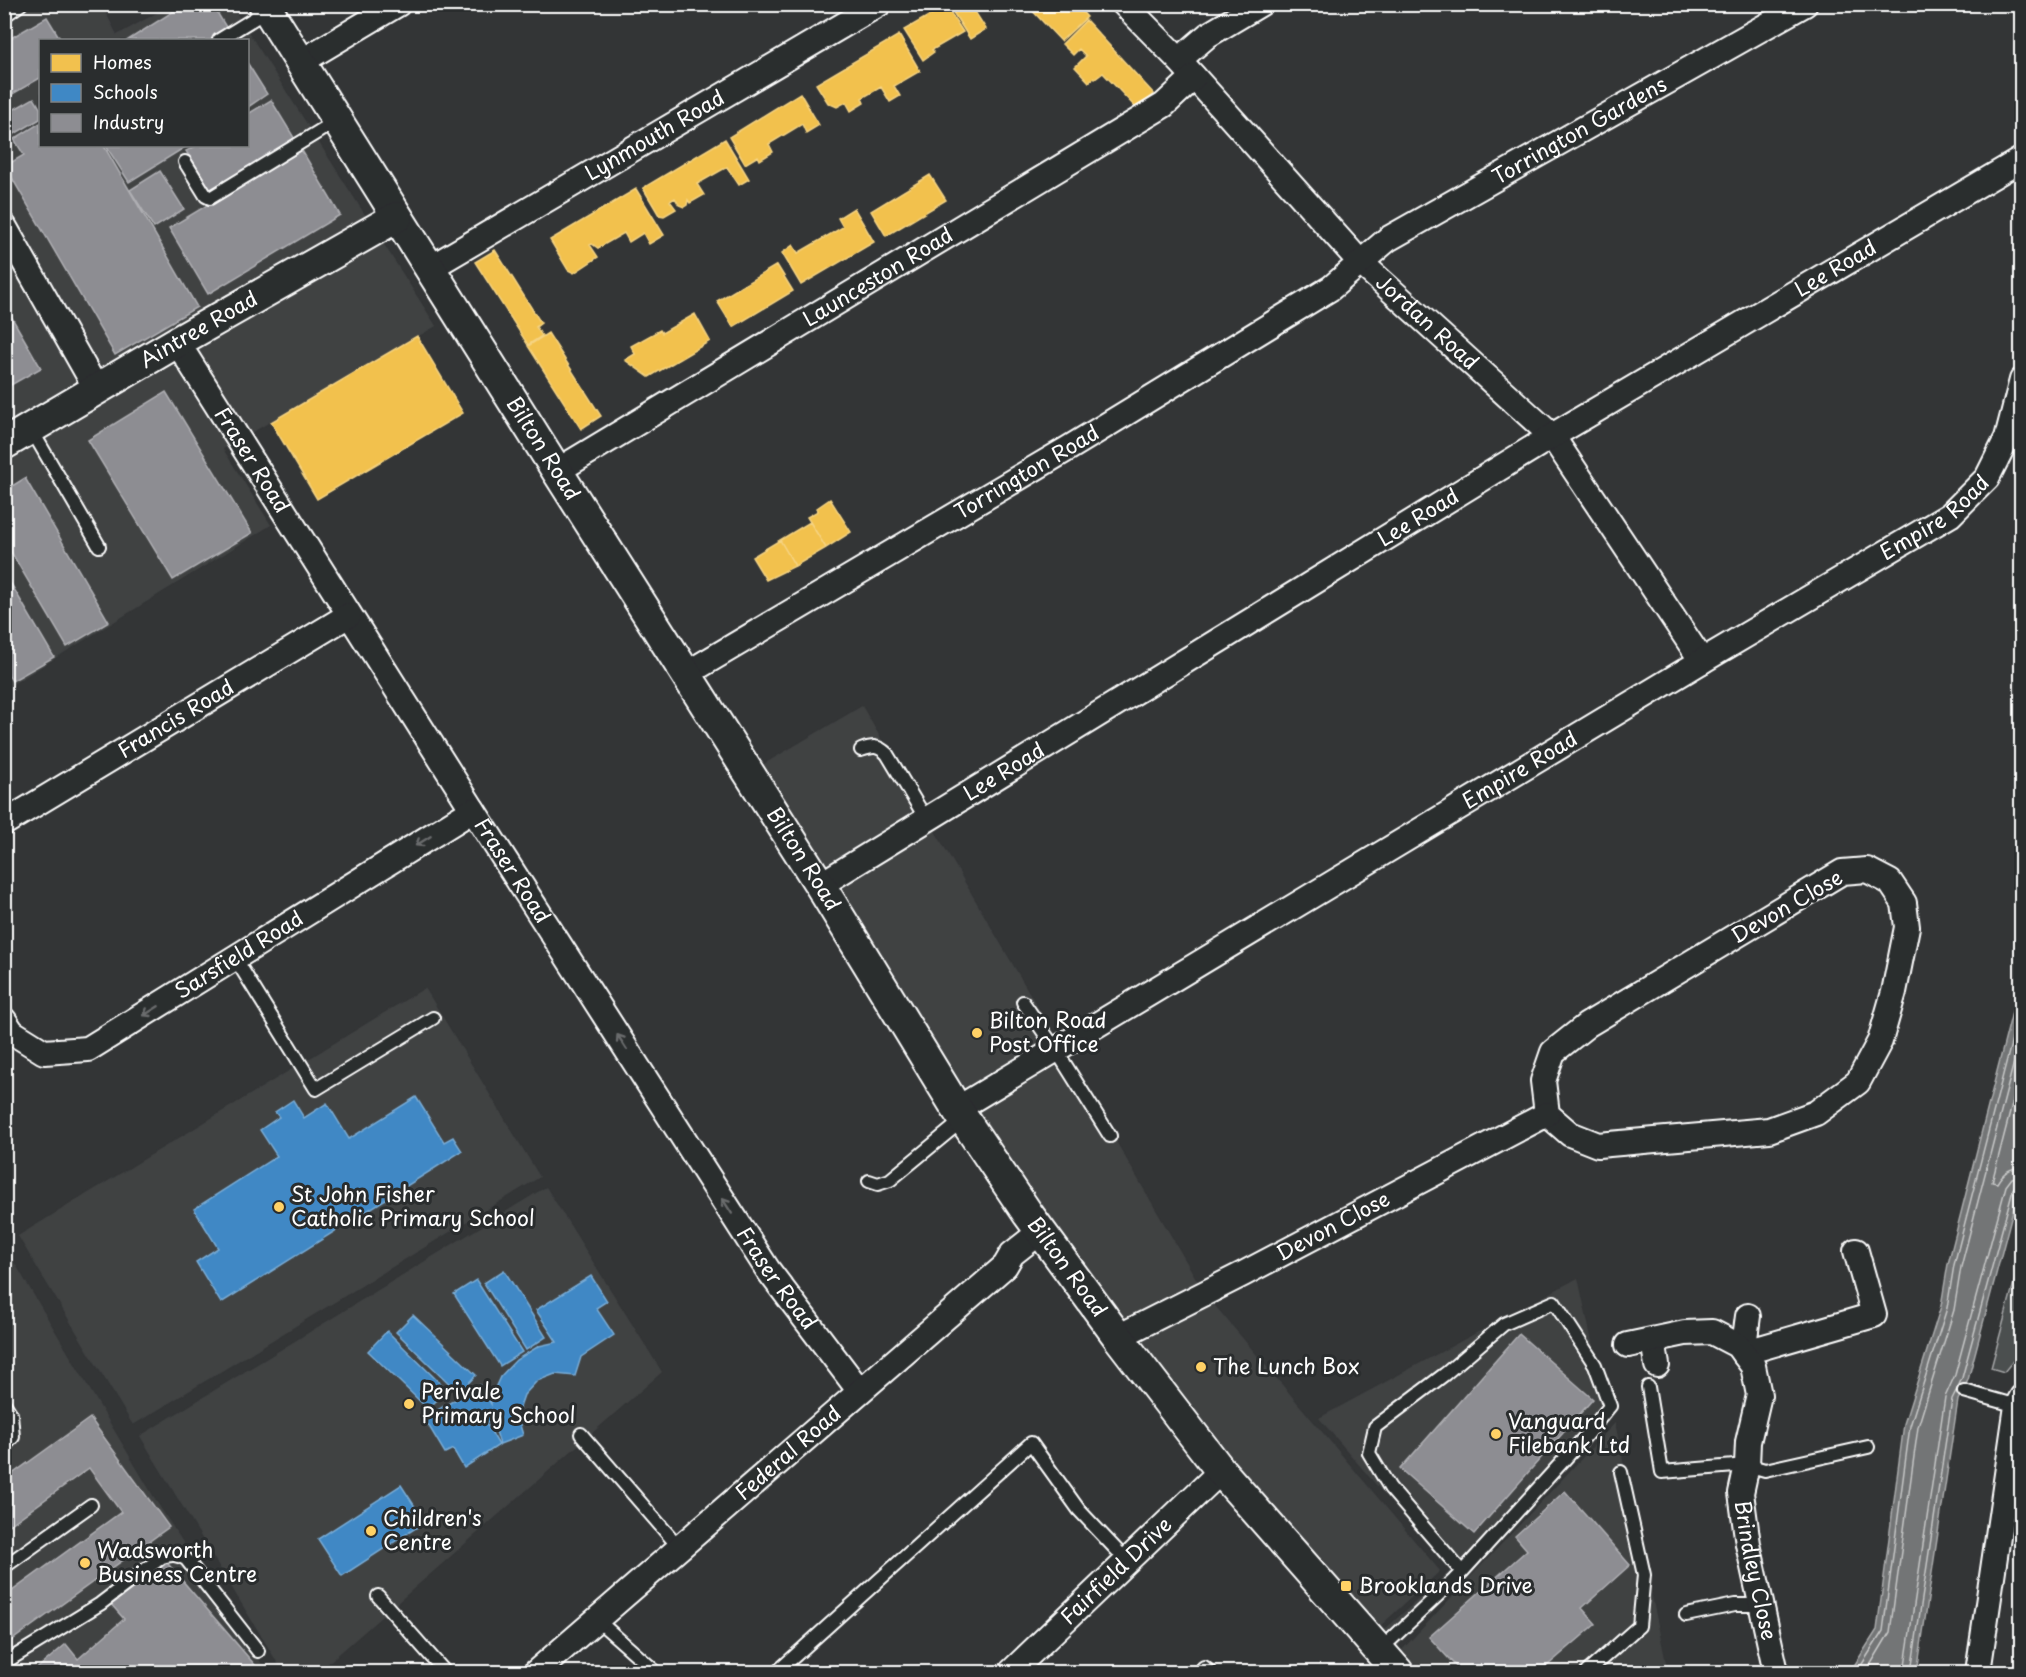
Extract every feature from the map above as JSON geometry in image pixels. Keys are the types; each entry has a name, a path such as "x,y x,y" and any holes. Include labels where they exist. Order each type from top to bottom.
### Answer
{"street":[{"path":"299,63 398,4"},
{"name":"Lynmouth Road","path":"430,268 879,4"},
{"name":"Jordan Road","path":"1124,4 1187,68 1360,262 1552,436 1702,661"},
{"name":"Launceston Road","path":"557,471 1164,105 1208,35 1260,4"},
{"name":"Torrington Gardens","path":"1360,262 1388,239 1805,4"},
{"name":"Bilton Road","path":"266,7 299,63 820,885 960,1114 1040,1232 1221,1471 1389,1665"},
{"name":"Lee Road","path":"820,885 1552,436 2022,159"},
{"name":"Aintree Road","path":"4,444 397,217"},
{"path":"4,226 97,390"},
{"name":"Torrington Road","path":"686,674 1069,448 1331,288 1360,262"},
{"name":"Fraser Road","path":"177,342 768,1270 859,1390"},
{"name":"Empire Road","path":"960,1114 1056,1050 1702,661 1950,515 1987,478 2007,438 2022,380"},
{"name":"Francis Road","path":"4,823 349,615"},
{"name":"Sarsfield Road","path":"4,1020 12,1032 44,1052 88,1050 473,810"},
{"name":"Devon Close","path":"1867,870 1890,882 1904,903 1907,927 1894,992 1880,1041 1858,1082 1816,1113 1769,1130 1598,1145 1570,1134 1547,1114 1543,1081 1553,1052 1587,1025 1842,872 1867,870"},
{"name":"Devon Close","path":"1118,1337 1253,1269 1547,1114"},
{"name":"Federal Road","path":"536,1672 859,1390 1005,1266 1012,1254 1040,1232"},
{"path":"1748,1316 1743,1353 1874,1315 1856,1251"},
{"name":"Brindley Close","path":"1628,1346 1685,1333 1712,1332 1737,1345 1753,1366 1759,1395 1748,1442 1747,1465 1741,1493 1748,1544 1776,1672"},
{"path":"1653,1340 1653,1376"},
{"path":"1978,1672 2019,1401"},
{"name":"Fairfield Drive","path":"1011,1672 1221,1471"}],"lane":[{"path":"4,16 21,4"},
{"path":"220,39 266,7"},
{"path":"185,162 206,196 210,198 337,121"},
{"path":"31,429 99,546"},
{"path":"861,750 874,746 887,754 926,819"},
{"path":"235,958 316,1089 433,1018"},
{"path":"1023,1002 1110,1136"},
{"path":"869,1181 878,1184 890,1180 960,1114"},
{"path":"1389,1665 1462,1572 1610,1406 1596,1365 1554,1302 1504,1324 1445,1374 1375,1427 1369,1453 1374,1462 1390,1488 1462,1572"},
{"path":"1653,1376 1662,1472 1747,1465 1765,1470 1868,1447"},
{"path":"1964,1391 2019,1401"},
{"path":"4,1403 11,1414 13,1437 4,1446"},
{"path":"581,1434 679,1547"},
{"path":"777,1672 1031,1443 1079,1510 1127,1561"},
{"path":"1587,1672 1639,1626 1644,1575 1621,1472"},
{"path":"4,1567 91,1505"},
{"path":"4,1663 100,1604 162,1557 170,1554 177,1554 186,1559 258,1650"},
{"path":"378,1596 445,1672"},
{"path":"1686,1615 1735,1605 1762,1605"},
{"path":"596,1619 656,1672"},
{"path":"1199,1672 1204,1667 1210,1672"}],"shaded area":[{"path":"5,5 102,5 117,35 171,5 231,5 436,326 223,449 271,525 5,689"},
{"path":"862,706 1205,1294 1440,1571 1380,1626 1230,1458 1072,1253 958,1096 752,771"},
{"name":"St John Fisher Catholic Primary School","path":"425,988 540,1177 133,1425 18,1236"},
{"name":"Perivale Primary School","path":"546,1187 662,1372 318,1672 283,1672 140,1436"},
{"path":"4,1245 158,1504 267,1672 5,1672"},
{"path":"2021,1257 2021,1351 2004,1372 1991,1368"},
{"path":"1578,1278 1609,1420 1398,1646 1384,1630 1450,1571 1319,1418"},
{"path":"1615,1423 1668,1672 1421,1672 1402,1650"}],"water":[{"path":"2021,977 2021,1180 1968,1380 1958,1400 1917,1672 1850,1672 1877,1630 1904,1424 1941,1306 1948,1264"}],"building: Homes":[{"path":"951,4 970,4 986,29 970,39 949,6"},
{"path":"1026,4 1075,4 1087,17 1061,41"},
{"path":"946,6 963,32 932,50 934,52 923,60 904,30"},
{"path":"1086,20 1154,94 1137,109 1103,73 1089,82 1075,67 1086,56 1079,49 1073,55 1062,44"},
{"path":"899,35 920,71 894,86 900,96 890,102 881,87 862,98 864,103 851,111 846,102 837,107 828,103 816,84"},
{"path":"800,93 819,125 806,133 802,124 769,144 773,152 760,160 758,156 745,164 729,137"},
{"path":"725,139 749,179 739,185 727,167 697,184 704,195 690,203 688,200 684,207 679,205 675,198 670,201 676,209 664,216 659,215 643,188"},
{"path":"930,175 946,200 886,236 871,211"},
{"path":"636,189 664,235 649,244 643,233 629,242 624,233 598,248 592,244 590,245 598,257 574,273 568,270 550,240"},
{"path":"854,208 874,242 801,285 782,253 793,245 798,253 843,227 838,218"},
{"path":"495,250 541,323 536,327 542,336 528,345 475,262"},
{"path":"777,265 793,291 733,327 717,301"},
{"path":"695,314 710,341 649,377 625,360 635,354 631,346 660,330 662,333"},
{"path":"548,333 601,416 581,429 528,346"},
{"path":"417,336 463,413 317,499 271,422"},
{"path":"830,499 851,532 826,548 807,517 818,511 817,508"},
{"path":"810,522 826,548 795,566 780,540"},
{"path":"780,540 795,566 766,580 752,557"}],"building: Schools":[{"path":"416,1097 444,1142 453,1137 462,1151 221,1303 196,1262 218,1248 194,1209 277,1156 260,1130 279,1117 275,1112 293,1100 304,1118 327,1103 349,1139"},
{"path":"504,1270 546,1337 526,1350 484,1283"},
{"path":"591,1276 607,1301 596,1308 614,1335 581,1357 575,1376 555,1374 537,1381 524,1395 517,1415 523,1435 500,1444 492,1419 486,1423 499,1445 464,1468 453,1449 445,1453 424,1418 480,1385 491,1404 491,1397 500,1377 516,1360 539,1346 557,1342 536,1310"},
{"path":"476,1280 522,1352 500,1366 454,1294"},
{"path":"413,1315 476,1375 459,1393 396,1332"},
{"path":"387,1331 447,1390 428,1409 368,1351"},
{"name":"Children's Centre","path":"401,1485 425,1522 342,1576 318,1539"}],"building: Industry":[{"path":"185,4 212,4 229,32 217,39 130,39"},
{"path":"47,17 60,39 39,39 39,79 4,99 4,42"},
{"path":"249,66 267,94 249,106"},
{"path":"34,98 39,106 39,120 6,139 4,115"},
{"path":"271,100 296,141 211,192 186,151 194,147 249,147 249,113"},
{"path":"39,124 39,147 105,147 197,307 115,355 5,166 24,155 14,139"},
{"path":"107,147 185,147 129,182"},
{"path":"301,149 340,215 208,294 169,228"},
{"path":"160,171 184,209 154,228 130,190"},
{"path":"4,304 41,368 4,389"},
{"path":"166,392 252,533 173,580 88,440"},
{"path":"25,478 109,622 67,647 4,540 4,491"},
{"path":"4,572 54,657 12,681 4,668"},
{"name":"Vanguard Filebank Ltd","path":"1519,1334 1593,1399 1474,1534 1400,1469"},
{"name":"Wadsworth Business Centre","path":"90,1418 169,1527 4,1646 4,1597 121,1512 89,1468 4,1529 4,1480"},
{"path":"1565,1491 1630,1565 1582,1608 1596,1624 1540,1672 1461,1672 1429,1637 1527,1550 1515,1536"},
{"path":"163,1558 261,1672 33,1672 66,1644 78,1659 124,1619 110,1603"}],"place":[{"name":"Bilton Road Post Office","path":"977,1033"},
{"name":"St John Fisher Catholic Primary School","path":"279,1207"},
{"name":"The Lunch Box","path":"1201,1367"},
{"name":"Perivale Primary School","path":"409,1404"},
{"name":"Vanguard Filebank Ltd","path":"1496,1434"},
{"name":"Children's Centre","path":"371,1531"},
{"name":"Wadsworth Business Centre","path":"85,1563"},
{"name":"Brooklands Drive","path":"1346,1586"}]}
